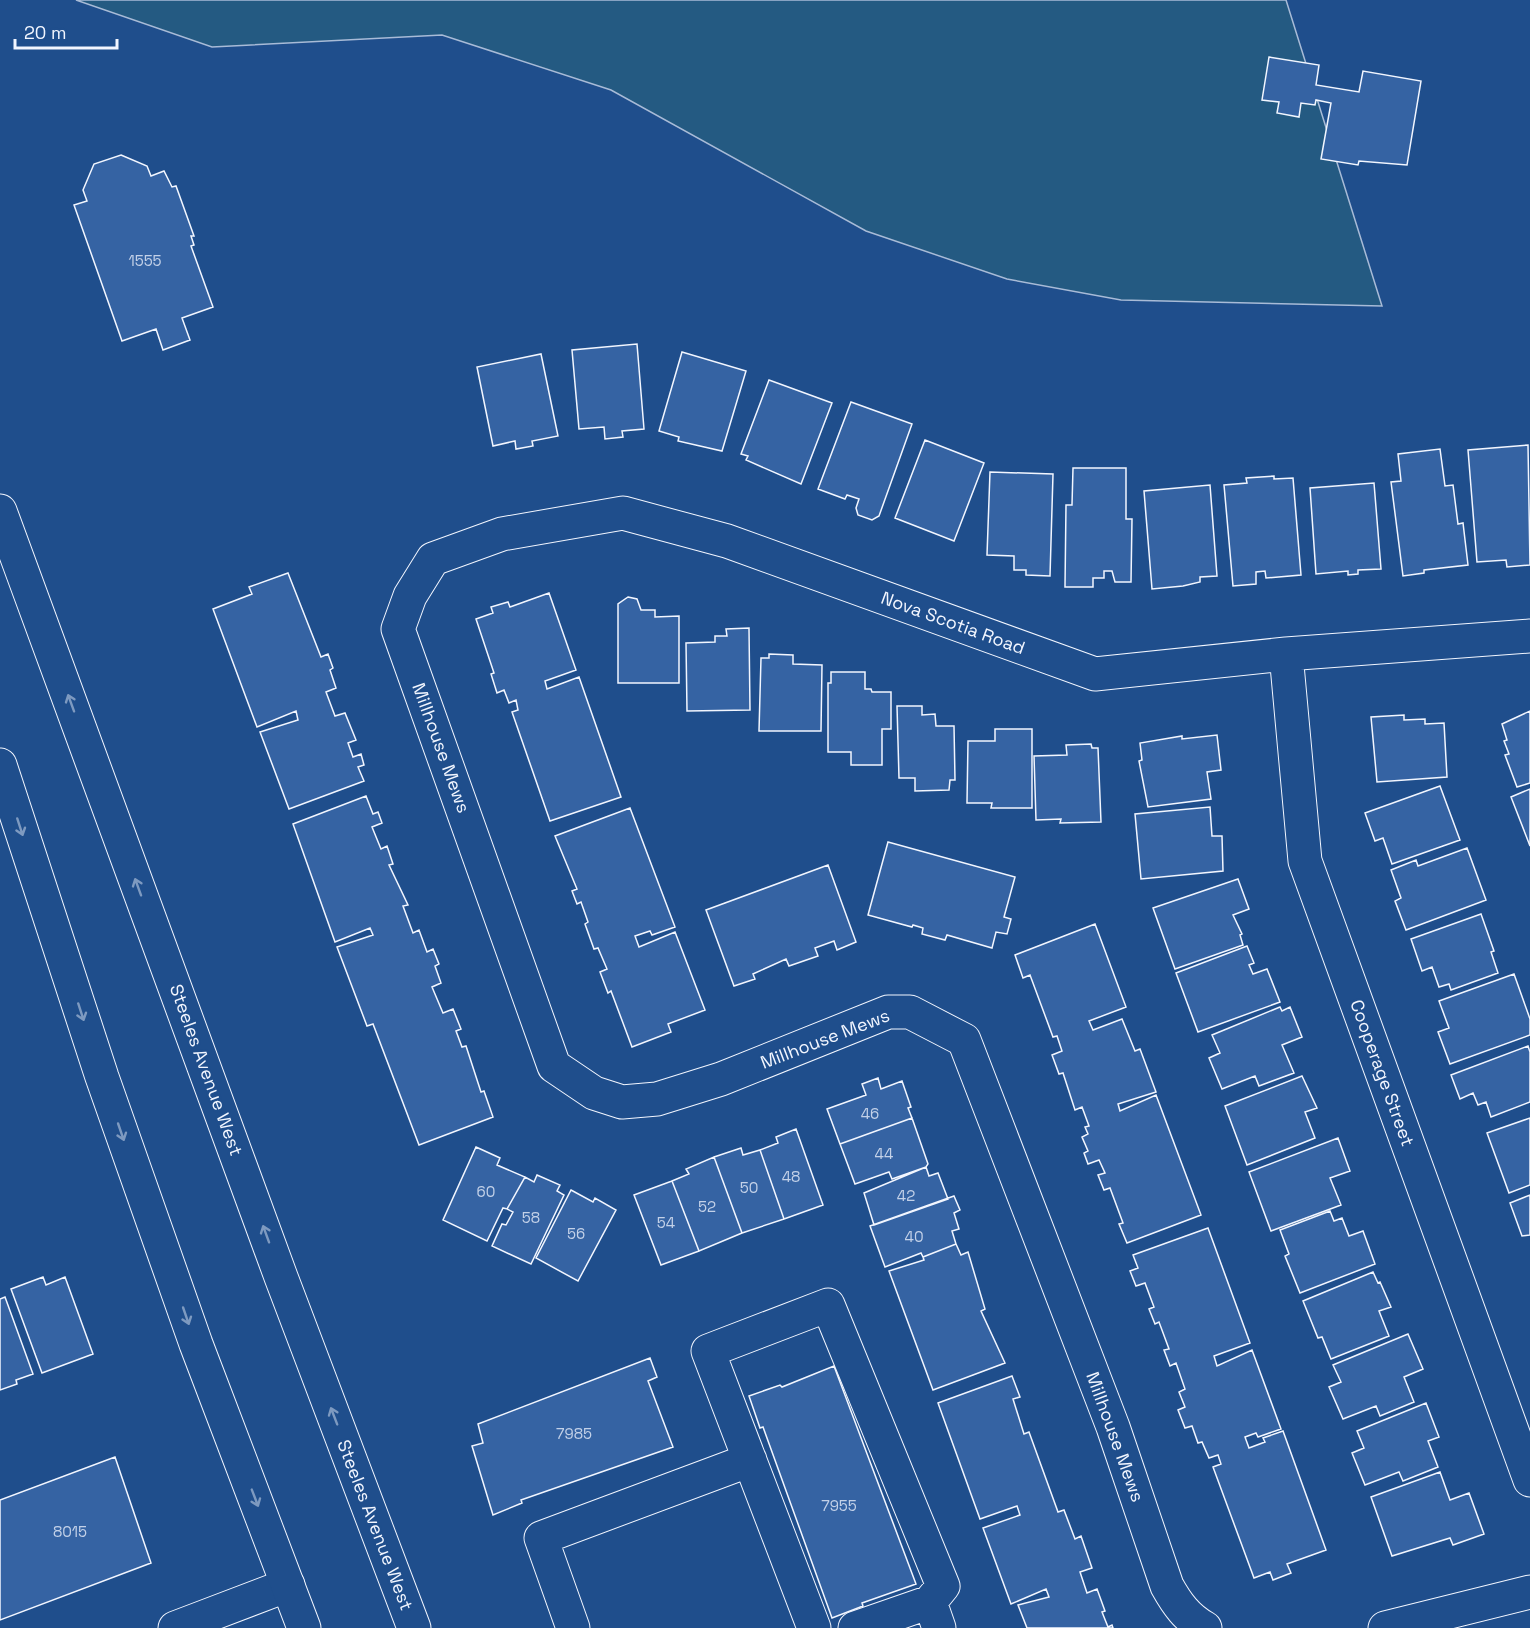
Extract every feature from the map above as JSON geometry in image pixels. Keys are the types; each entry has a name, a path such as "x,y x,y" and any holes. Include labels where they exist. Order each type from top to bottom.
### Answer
{"street":[{"name":"Steeles Avenue West","path":"0,511 13,580 414,1628"},
{"name":"Nova Scotia Road","path":"410,596 433,560 502,534 623,513 727,541 1095,674 1286,654 1530,636"},
{"name":"Millhouse Mews","path":"410,596 398,629 554,1066 594,1094 622,1102 657,1099 721,1079 888,1012 910,1012 964,1040 1113,1427 1167,1586 1178,1606 1194,1622 1205,1628"},
{"name":"Cooperage Street","path":"1286,654 1305,861 1530,1480"},
{"path":"0,765 102,1077 176,1288 304,1628"},
{"path":"813,1628 708,1351 828,1305 942,1586 935,1615 862,1627"},
{"path":"573,1628 541,1538 750,1460"},
{"path":"175,1628 288,1585"},
{"path":"1385,1628 1530,1592"}],"shaded area":[{"path":"76,0 1286,0 1382,306 1121,300 1007,279 866,231 611,90 442,35 212,47"}],"building":[{"path":"1269,57 1319,65 1316,85 1359,92 1363,71 1421,81 1407,165 1359,161 1358,165 1321,159 1331,103 1316,100 1315,105 1301,103 1299,117 1277,113 1279,102 1262,100"},
{"path":"121,155 147,166 151,176 164,171 172,187 176,186 194,236 191,236 194,245 191,246 213,307 182,318 190,340 163,350 156,329 122,341 74,205 87,201 83,190 94,164"},
{"path":"637,344 644,429 622,431 623,437 605,439 604,427 579,429 572,350"},
{"path":"682,352 746,371 722,451 678,441 679,437 659,431"},
{"path":"541,354 558,436 532,441 533,446 516,449 515,441 493,446 477,367"},
{"path":"769,380 832,403 801,484 746,460 748,456 741,454"},
{"path":"851,402 912,424 879,516 872,520 858,515 856,508 859,499 847,495 845,499 818,489"},
{"path":"925,440 984,463 954,541 895,518"},
{"path":"1528,445 1530,565 1507,567 1506,560 1477,562 1468,450"},
{"path":"1440,449 1445,486 1453,485 1458,524 1463,523 1468,565 1424,570 1424,573 1403,576 1391,482 1401,481 1398,454"},
{"path":"1073,468 1126,468 1126,519 1132,519 1131,582 1115,582 1112,571 1104,571 1104,578 1093,578 1093,587 1065,587 1066,505 1072,505"},
{"path":"990,472 1053,474 1050,576 1026,575 1026,570 1014,570 1014,556 987,555"},
{"path":"1274,476 1274,479 1293,478 1301,575 1266,578 1265,571 1256,572 1256,584 1233,586 1224,485 1247,483 1246,478"},
{"path":"1374,483 1381,569 1358,570 1358,574 1348,575 1348,571 1316,574 1310,488"},
{"path":"1210,485 1217,576 1200,577 1200,582 1183,586 1152,589 1144,491"},
{"path":"288,573 321,657 328,654 333,668 330,670 336,688 326,692 335,716 345,713 356,740 348,743 353,757 361,754 364,765 358,767 364,781 289,809 260,732 298,720 296,711 257,727 213,609 252,594 249,587"},
{"path":"549,593 576,670 545,681 547,689 579,677 621,797 550,821 512,712 518,710 516,700 509,703 504,690 497,693 491,674 494,673 476,619 493,613 491,607 508,602 510,607"},
{"path":"628,597 637,599 641,610 655,610 655,617 679,616 679,683 618,683 618,604"},
{"path":"749,628 750,710 687,711 686,643 715,642 715,636 727,636 726,629"},
{"path":"769,654 793,655 793,664 822,665 821,731 759,731 761,658 769,658"},
{"path":"831,672 865,672 865,689 871,689 872,692 891,692 891,729 882,729 882,765 851,765 851,752 828,752 828,683 831,683"},
{"path":"897,706 922,706 922,715 935,714 936,726 954,726 955,780 950,780 949,790 915,791 915,778 899,778"},
{"path":"1530,711 1530,783 1517,787 1505,755 1509,754 1504,741 1507,740 1502,724"},
{"path":"1404,715 1404,720 1425,719 1425,724 1444,723 1447,777 1377,782 1371,717"},
{"path":"995,729 1032,729 1032,808 991,808 992,803 967,803 968,741 995,741"},
{"path":"1217,735 1221,770 1207,772 1211,799 1148,807 1139,761 1142,760 1140,743 1182,736 1182,739"},
{"path":"1091,744 1092,748 1098,748 1101,822 1060,823 1061,819 1036,820 1034,756 1067,755 1066,745"},
{"path":"1440,786 1460,840 1392,864 1383,838 1375,841 1365,813"},
{"path":"1530,789 1530,846 1511,797"},
{"path":"366,796 373,814 378,812 382,823 372,827 381,849 387,846 393,864 389,865 408,905 403,906 413,933 419,930 427,952 433,949 439,964 435,966 441,983 432,987 443,1013 453,1009 461,1029 456,1031 462,1047 466,1046 481,1092 484,1091 493,1117 419,1145 373,1024 367,1026 337,947 373,935 370,928 335,942 293,824"},
{"path":"1210,807 1212,836 1222,836 1223,871 1141,879 1135,814"},
{"path":"630,808 675,927 652,935 650,931 635,936 639,947 675,932 705,1010 668,1024 671,1032 632,1047 611,991 608,993 600,972 607,969 598,948 594,949 585,924 588,922 581,902 577,904 572,891 577,889 555,836"},
{"path":"888,842 1015,877 1004,917 1011,919 1007,934 996,932 992,948 947,935 945,940 922,934 923,928 868,915"},
{"path":"1467,848 1486,900 1406,930 1395,901 1401,898 1391,870 1416,860 1418,866"},
{"path":"828,865 856,942 837,950 834,941 815,948 818,956 789,966 786,959 753,974 755,979 734,986 706,910"},
{"path":"1238,879 1249,909 1233,915 1242,934 1240,935 1243,945 1175,969 1153,908"},
{"path":"1481,914 1494,951 1491,952 1498,973 1451,990 1449,984 1439,987 1432,967 1422,971 1411,939"},
{"path":"1095,924 1126,1007 1089,1021 1093,1030 1122,1019 1135,1051 1140,1049 1156,1092 1118,1104 1120,1111 1156,1095 1201,1215 1127,1243 1119,1224 1123,1223 1110,1188 1104,1190 1098,1175 1105,1173 1099,1160 1088,1164 1084,1153 1088,1151 1082,1137 1088,1134 1085,1127 1089,1126 1082,1107 1075,1110 1063,1073 1059,1074 1052,1055 1062,1051 1057,1036 1053,1037 1030,975 1023,978 1015,955"},
{"path":"1247,946 1254,963 1249,965 1253,974 1267,969 1280,1002 1198,1032 1176,973"},
{"path":"1514,974 1530,1019 1530,1035 1450,1064 1438,1032 1449,1028 1439,1001"},
{"path":"1280,1007 1282,1011 1290,1007 1302,1037 1282,1045 1294,1073 1259,1086 1255,1076 1222,1089 1209,1058 1220,1053 1212,1035"},
{"path":"1528,1046 1530,1102 1491,1117 1486,1102 1478,1105 1473,1093 1460,1099 1451,1075"},
{"path":"1302,1076 1317,1108 1305,1112 1315,1138 1247,1165 1225,1106"},
{"path":"878,1078 881,1089 902,1081 911,1107 908,1108 912,1118 840,1144 827,1109 866,1095 862,1084"},
{"path":"912,1118 928,1164 926,1167 892,1179 889,1172 855,1184 840,1144"},
{"path":"1530,1118 1530,1185 1509,1193 1487,1133"},
{"path":"796,1129 823,1205 784,1219 760,1150 778,1143 776,1137"},
{"path":"1338,1138 1350,1171 1330,1178 1341,1205 1271,1231 1249,1172"},
{"path":"476,1147 500,1158 497,1165 525,1177 507,1209 503,1208 487,1241 443,1220"},
{"path":"741,1148 743,1155 760,1150 784,1219 742,1233 714,1157"},
{"path":"714,1157 742,1233 699,1251 672,1181 689,1174 686,1169"},
{"path":"926,1167 929,1176 938,1173 948,1199 874,1225 864,1193"},
{"path":"537,1175 560,1185 557,1191 564,1195 531,1264 492,1246 502,1224 506,1225 513,1212 507,1209 525,1177 534,1182"},
{"path":"672,1181 699,1251 661,1265 634,1195"},
{"path":"571,1190 593,1202 595,1198 616,1210 578,1281 536,1258"},
{"path":"1530,1195 1530,1235 1522,1236 1510,1203"},
{"path":"954,1196 960,1210 954,1213 959,1229 952,1231 956,1244 923,1257 921,1253 885,1267 870,1226"},
{"path":"1330,1211 1334,1221 1342,1218 1349,1236 1363,1231 1375,1264 1300,1293 1285,1256 1289,1254 1280,1230"},
{"path":"1208,1228 1250,1343 1214,1356 1217,1366 1252,1350 1281,1429 1258,1437 1256,1433 1245,1437 1249,1448 1265,1442 1263,1438 1283,1431 1326,1550 1287,1564 1291,1573 1273,1580 1270,1572 1254,1578 1213,1467 1221,1464 1218,1455 1209,1458 1202,1442 1198,1443 1192,1426 1185,1428 1178,1410 1185,1407 1179,1392 1185,1389 1176,1363 1170,1366 1164,1350 1169,1349 1159,1322 1155,1324 1149,1309 1154,1307 1145,1283 1136,1286 1130,1271 1138,1268 1133,1255"},
{"path":"956,1244 961,1255 968,1252 985,1309 981,1311 1005,1363 933,1390 889,1271 924,1260 923,1257"},
{"path":"1373,1272 1391,1307 1379,1311 1389,1336 1331,1359 1322,1337 1318,1338 1303,1301"},
{"path":"43,1277 46,1285 65,1277 93,1354 42,1373 11,1289"},
{"path":"5,1297 33,1374 16,1380 17,1384 0,1390 0,1299"},
{"path":"1408,1334 1423,1369 1404,1377 1414,1402 1380,1416 1376,1406 1343,1419 1329,1387 1341,1382 1333,1365"},
{"path":"650,1358 657,1377 648,1381 673,1447 521,1500 522,1503 493,1515 472,1446 483,1443 478,1424"},
{"path":"834,1366 916,1584 862,1603 863,1606 832,1618 763,1427 760,1428 749,1396 780,1385 782,1387"},
{"path":"1012,1376 1020,1397 1013,1399 1024,1434 1029,1432 1058,1512 1064,1510 1075,1539 1081,1536 1092,1568 1080,1572 1087,1593 1097,1589 1108,1627 1112,1625 1113,1628 1027,1628 1018,1605 1049,1597 1046,1589 1011,1604 983,1528 1020,1515 1017,1506 980,1519 938,1403"},
{"path":"1426,1403 1439,1437 1428,1441 1438,1467 1403,1481 1399,1472 1365,1485 1352,1453 1364,1448 1357,1431"},
{"path":"115,1457 151,1563 0,1620 0,1500"},
{"path":"1440,1472 1450,1500 1469,1493 1484,1534 1453,1545 1450,1538 1392,1556 1371,1497"}]}
